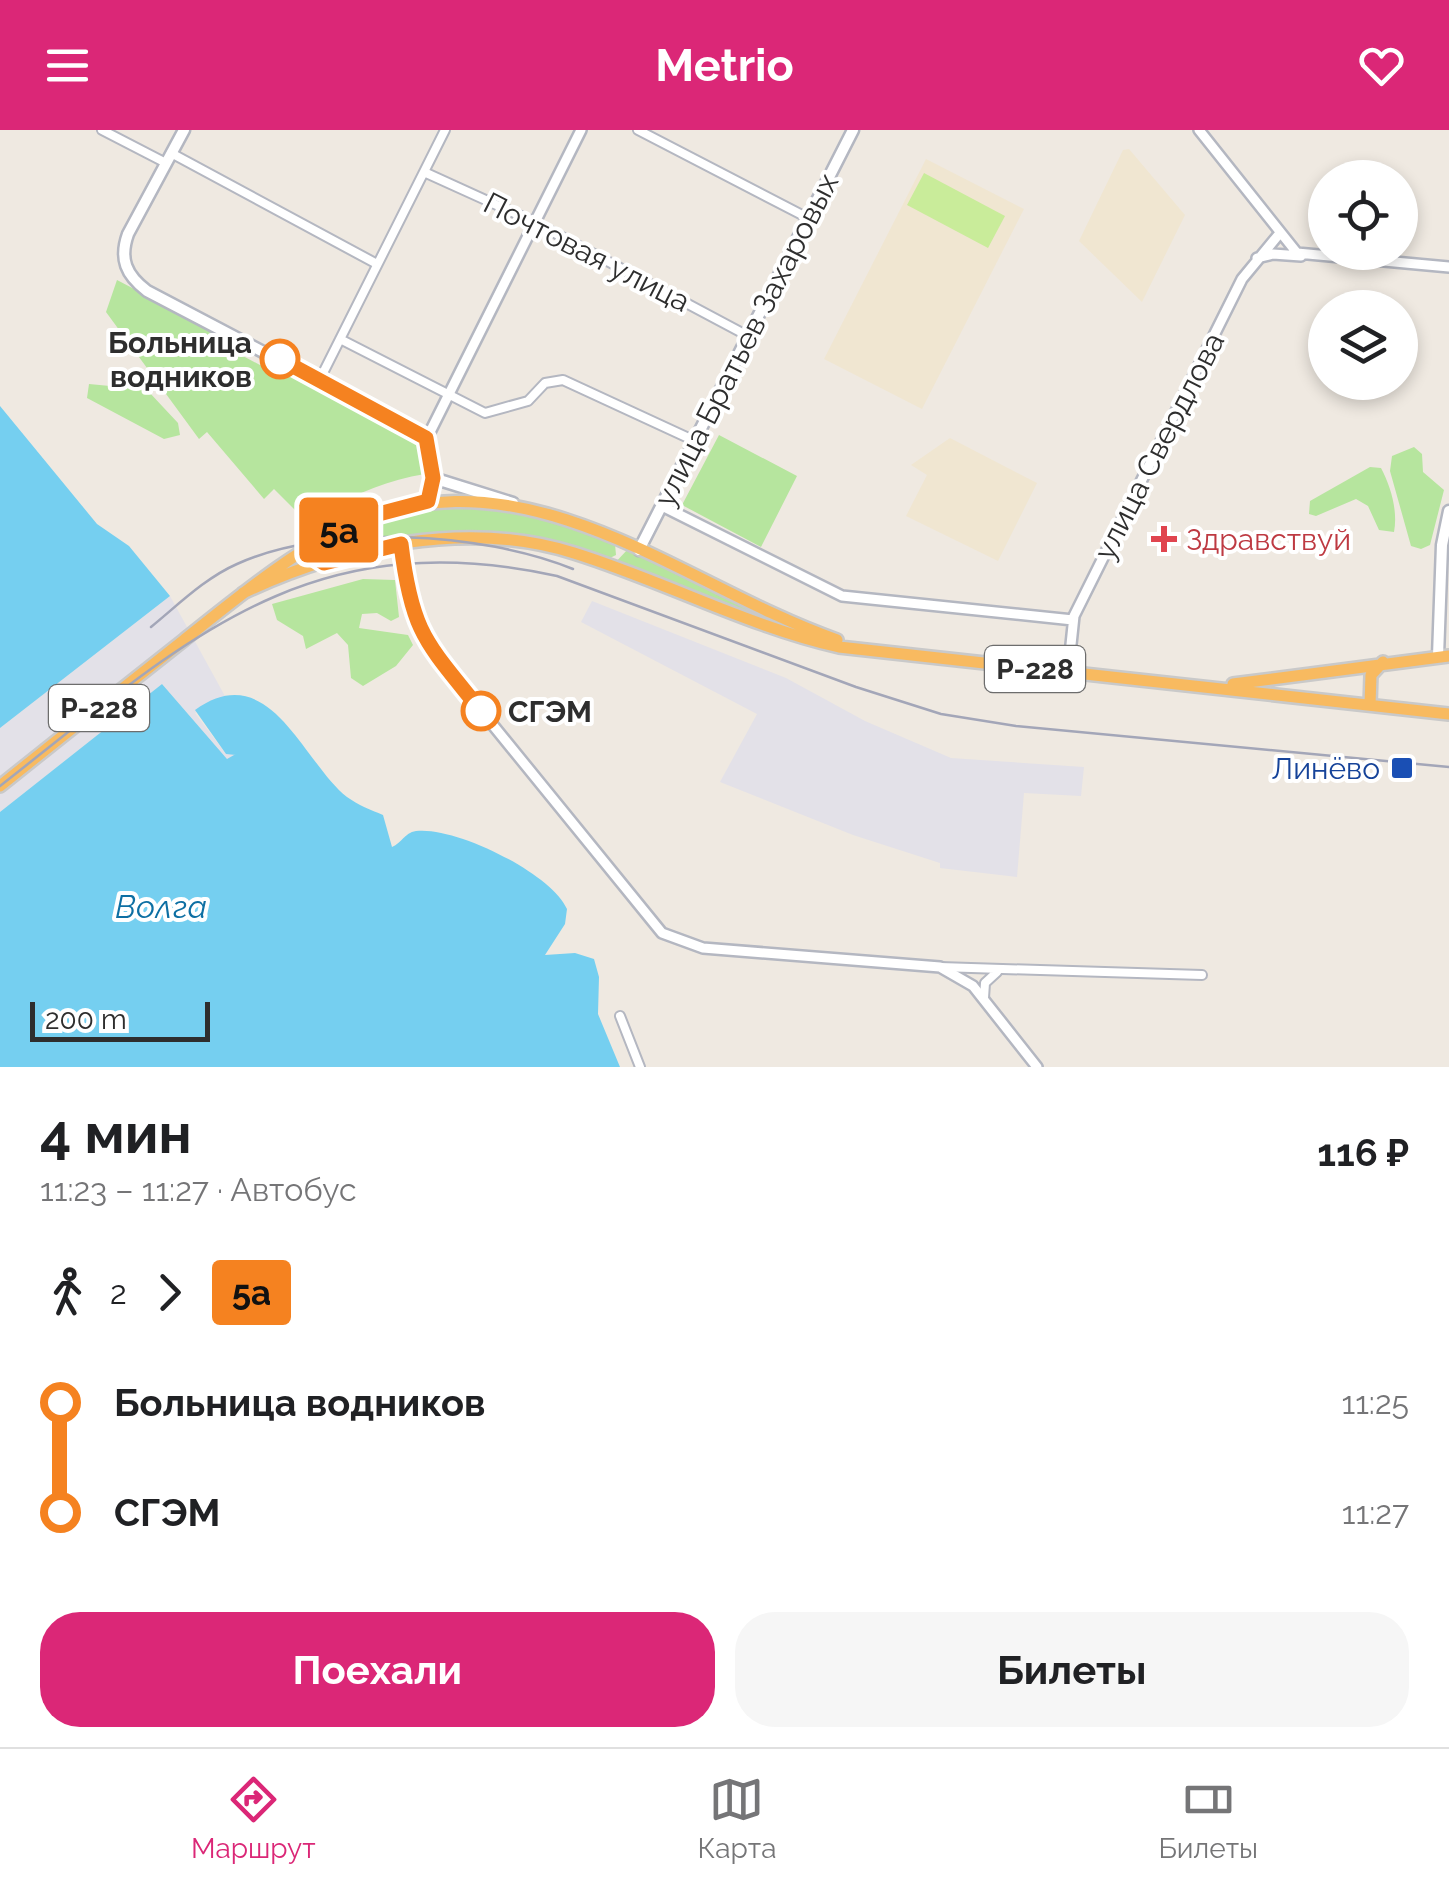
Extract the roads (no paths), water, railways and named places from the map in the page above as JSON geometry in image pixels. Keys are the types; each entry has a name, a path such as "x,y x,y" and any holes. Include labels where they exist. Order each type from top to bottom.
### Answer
{"highway":[{"name":"Р-228","path":"0,786 276,565 371,516 419,506 480,503 530,510 619,541 784,619 867,650"},
{"name":"Р-228","path":"242,593 324,563 401,544 454,538 517,541 605,564 779,632 867,650 1449,714"},
{"path":"605,564 620,556 619,541"},
{"path":"314,543 312,555 324,563"},
{"name":"Р-228","path":"1204,686 1264,682 1444,656"},
{"path":"1370,705 1371,675 1383,662"}],"main road":[{"path":"184,130 134,221 123,253 130,274 147,291 426,438 433,478 431,498 419,506"},
{"name":"улица Братьев Захаровых","path":"639,550 853,130"},
{"path":"433,478 530,510"},
{"path":"1444,656 1442,545 1449,511"}],"street":[{"path":"102,130 168,158 378,264"},
{"path":"320,380 445,130"},
{"path":"426,438 581,130"},
{"path":"638,130 808,218"},
{"path":"1200,130 1292,249 1308,257"},
{"name":"Почтовая улица","path":"424,172 532,221 748,336"},
{"name":"улица Свердлова","path":"1068,673 1073,620 1254,260 1280,233"},
{"path":"1254,260 1273,254 1308,257"},
{"path":"1418,265 1449,267"},
{"path":"340,339 488,413 528,401 546,382 563,380 695,441"},
{"path":"662,506 842,596 1073,620"},
{"path":"401,544 411,612 427,644 662,933 703,948 940,967 1202,975"},
{"path":"940,967 963,978 984,998 1037,1067"},
{"path":"984,998 985,984 1001,970"},
{"path":"620,1016 640,1067"},
{"path":"1023,1067 1028,1055"}],"water":[{"path":"0,406 97,524 129,546 170,596 0,728"},
{"name":"Волга","path":"162,684 227,759 234,755 226,754 195,710 221,697 244,696 264,705 283,720 347,797 383,815 392,847 416,831 433,831 477,844 542,881 567,909 565,924 545,955 575,953 594,959 599,977 598,1014 620,1067 0,1067 0,812"}],"railway":[{"path":"151,627 225,570 274,551 315,542 405,537 451,540 536,556 573,569"},
{"path":"0,786 129,685 190,642 253,607 318,581 389,566 468,563 557,576 856,687 941,714 1016,726 1449,767"}],"place":[{"name":"Больница водников","path":"280,359"},
{"name":"Здравствуй","path":"1164,539"},
{"name":"СГЭМ","path":"481,711"},
{"name":"Линёво","path":"1402,768"}]}
